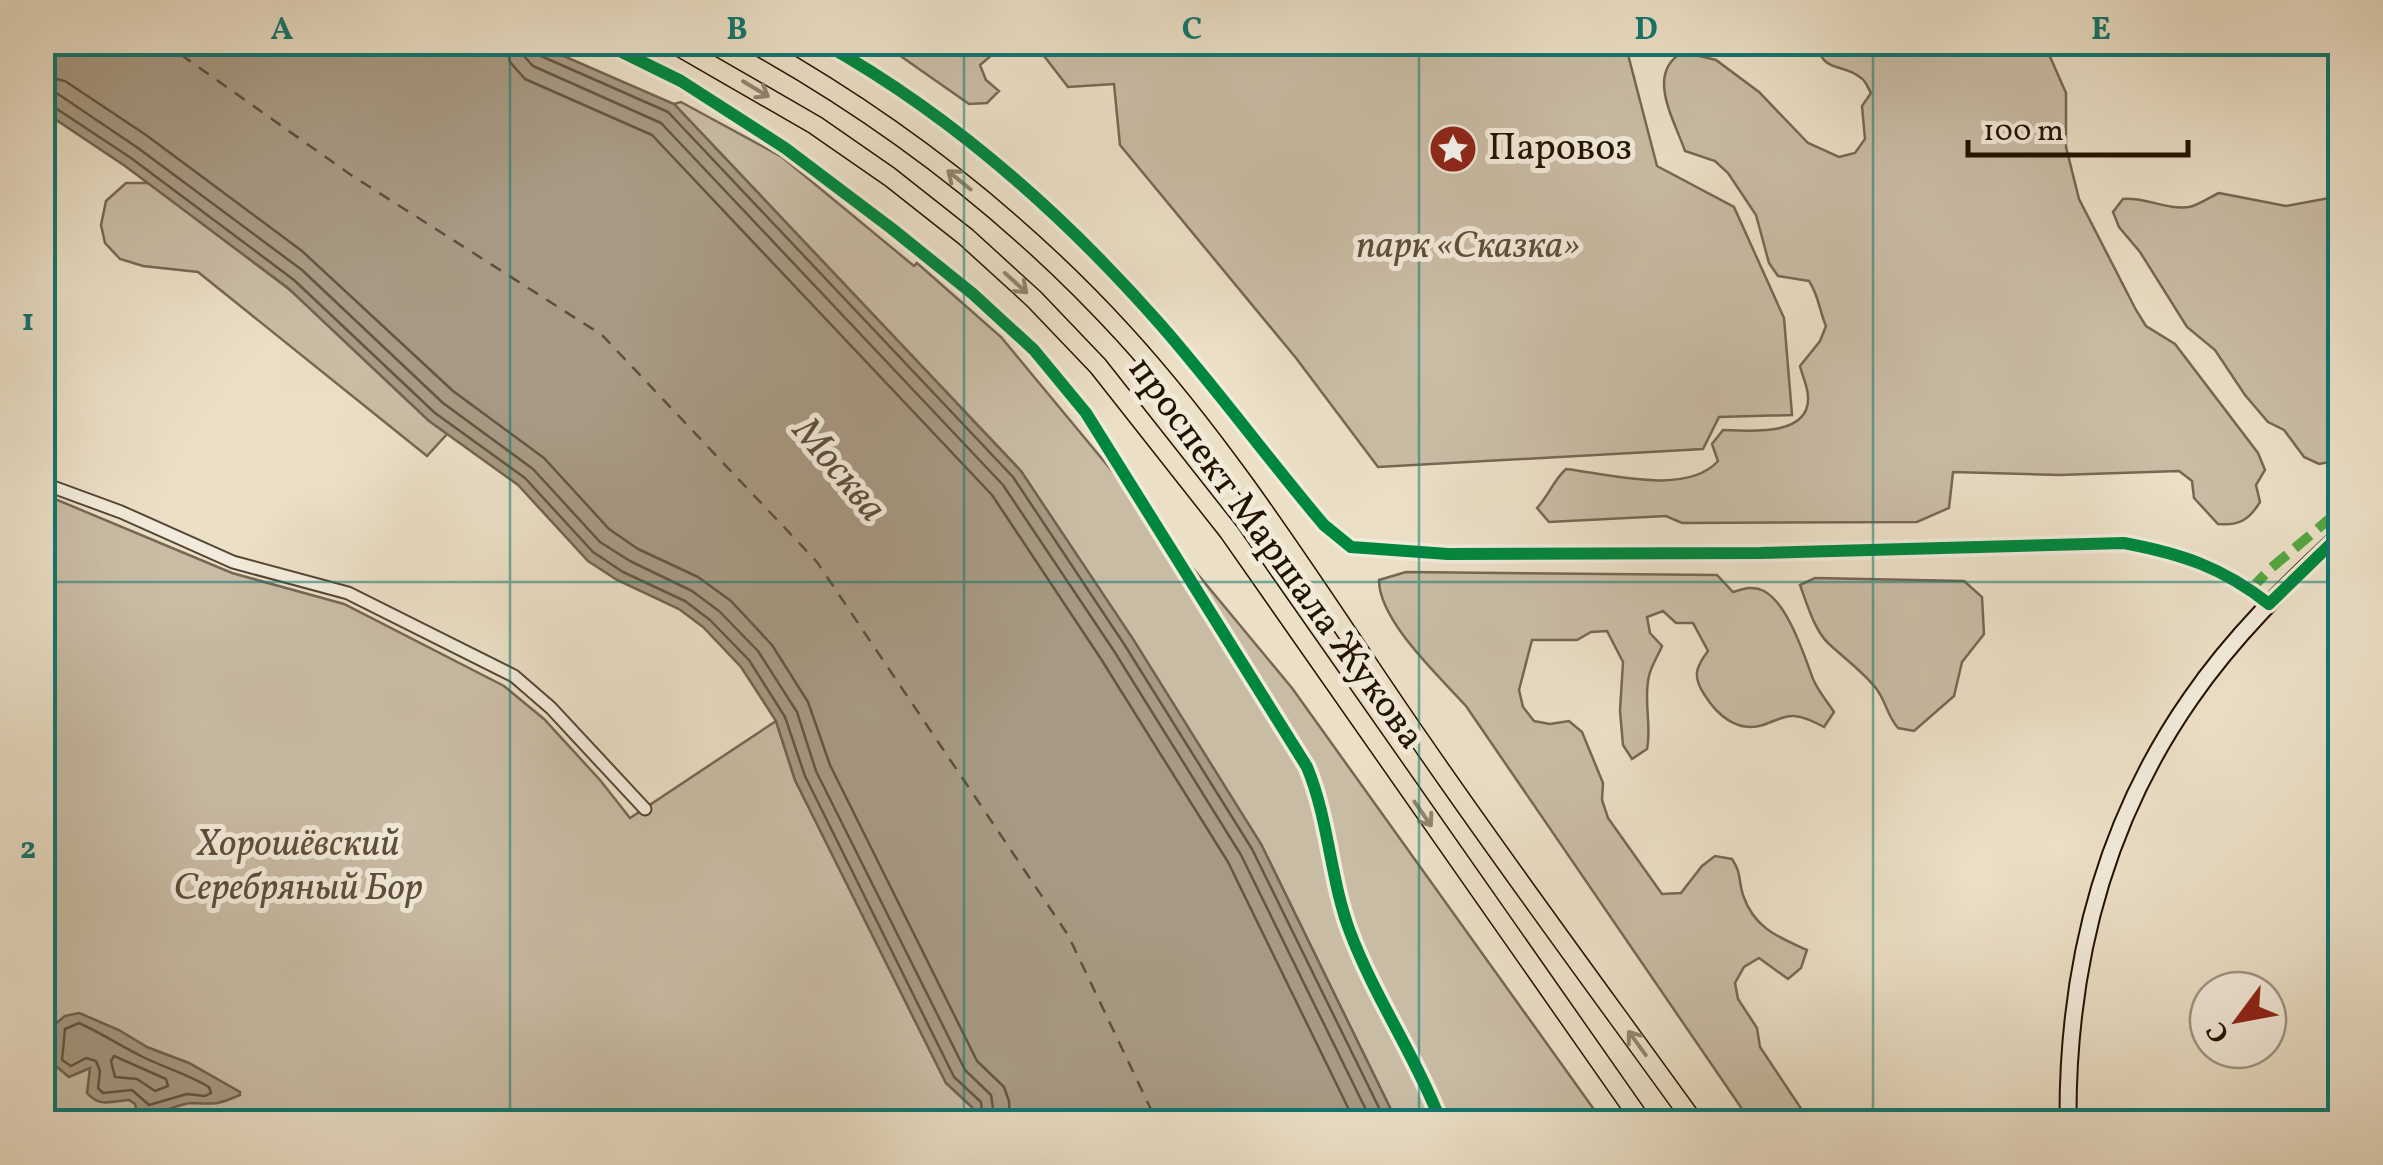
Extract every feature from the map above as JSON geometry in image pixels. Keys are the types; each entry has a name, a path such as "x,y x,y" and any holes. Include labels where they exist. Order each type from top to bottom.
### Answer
{"main road":[{"name":"проспект Маршала Жукова","path":"670,42 815,125 890,177 966,237 1034,299 1098,366 1229,532 1642,1122"},
{"name":"проспект Маршала Жукова","path":"752,42 833,88 915,144 989,204 1059,267 1161,378 1261,509 1424,746 1694,1122"},
{"path":"2068,1122 2070,1024 2091,914 2146,772 2192,696 2269,604 2340,535"}],"street":[{"path":"821,42 977,148 1074,234 1174,340 1324,526 1352,547 1507,554 2009,549 2124,543 2178,554 2236,580 2269,604"},
{"path":"42,482 234,562 348,593 514,676 552,708 645,809"}],"green space":[{"path":"882,43 1006,43 980,65 986,80 999,91 987,103 969,104"},
{"name":"парк «Сказка»","path":"1034,43 1625,43 1657,166 1734,207 1784,318 1792,415 1719,417 1703,449 1378,467 1296,358 1120,145 1114,84 1068,87"},
{"path":"1816,43 2044,43 2066,93 2066,147 2079,199 2146,326 2175,344 2258,453 2265,470 2256,485 2260,502 2252,513 2238,523 2218,524 2194,498 2192,481 2179,471 2059,475 1953,472 1949,508 1917,522 1682,523 1666,516 1549,522 1537,508 1566,469 1646,480 1687,478 1718,461 1712,444 1723,430 1776,429 1799,419 1806,410 1808,393 1800,366 1820,341 1826,326 1815,292 1809,281 1778,276 1769,263 1756,215 1728,173 1715,161 1685,151 1664,84 1672,61 1683,52 1716,60 1759,92 1808,143 1839,157 1855,153 1865,139 1862,106 1871,93 1854,73 1824,60"},
{"path":"681,102 782,157 914,266 917,263 1001,337 1292,688 1603,1122 1397,1122 1261,844 1021,471 674,104"},
{"path":"126,183 149,183 294,293 447,434 427,456 198,272 143,266 120,259 105,243 101,225 106,201"},
{"path":"2219,193 2286,206 2340,196 2340,460 2319,464 2304,457 2284,430 2268,422 2215,350 2187,327 2140,252 2119,227 2113,212 2123,199 2189,207"},
{"name":"Хорошёвский Серебряный Бор","path":"43,494 232,573 344,604 504,686 544,719 630,818 776,721 795,780 946,1083 972,1107 972,1122 43,1122"},
{"path":"1406,572 1717,575 1733,592 1760,589 1781,607 1815,683 1834,712 1824,727 1794,716 1745,726 1722,715 1698,683 1698,668 1708,651 1693,623 1676,623 1663,611 1647,617 1650,633 1662,646 1647,685 1647,749 1632,759 1623,745 1623,662 1607,631 1591,632 1577,640 1532,640 1519,690 1523,707 1534,721 1569,721 1582,732 1603,783 1602,800 1608,818 1662,894 1681,893 1715,856 1732,859 1754,916 1777,936 1807,950 1801,968 1788,979 1759,958 1744,967 1735,983 1738,999 1757,1028 1760,1047 1810,1122 1751,1122 1466,706 1399,630 1382,596 1379,580"},
{"path":"1815,578 1964,581 1982,597 1984,634 1962,662 1954,696 1914,731 1898,728 1875,687 1819,631 1800,585"}],"water":[{"name":"Москва","path":"42,43 534,43 674,104 1021,471 1133,639 1261,844 1397,1122 973,1122 972,1107 946,1083 795,780 776,721 741,667 703,627 679,609 617,580 588,561 518,485 429,421 288,288 125,166 43,111"},
{"path":"79,1013 189,1063 240,1095 152,1114 137,1112 129,1100 97,1101 87,1093 90,1068 69,1077 51,1062 55,1024 65,1016"}],"ferry route":[{"path":"163,42 351,175 602,335 817,562 1068,935 1157,1122"}],"marked path":[{"path":"2251,589 2340,510"}],"cycle path":[{"path":"625,42 622,52 681,81 785,148 891,228 973,294 1034,350 1086,413 1307,767 1350,932 1441,1122"},
{"path":"821,42 959,134 1085,244 1160,324 1324,525 1351,547 1448,554 1761,553 2124,543 2201,564 2235,580 2269,604 2340,535"}],"place":[{"name":"Паровоз","path":"1453,149"}]}
